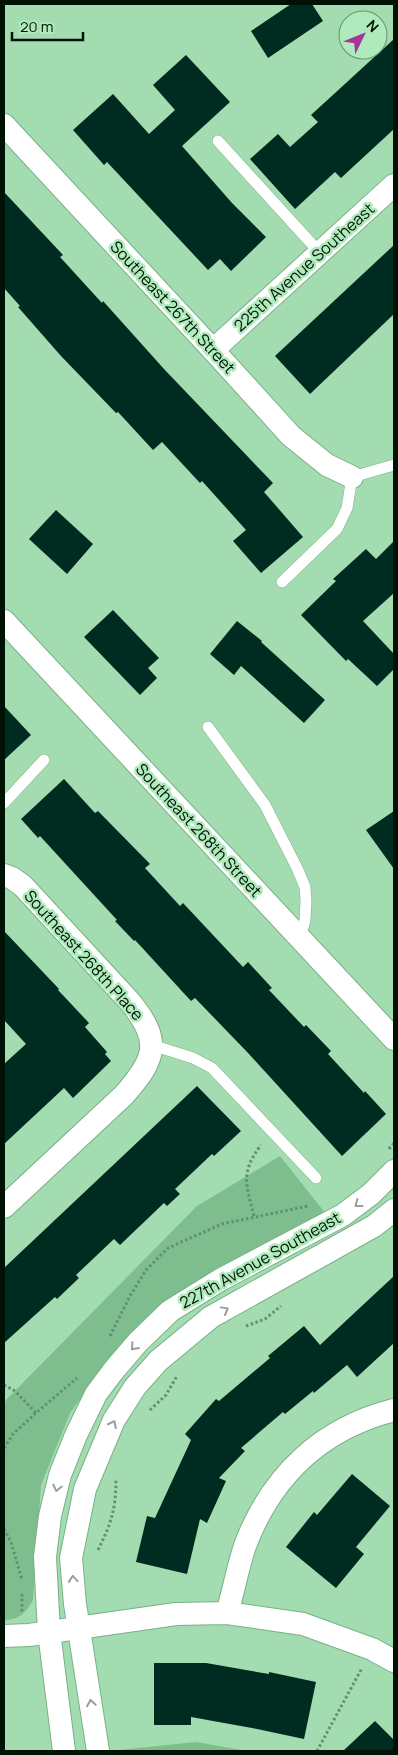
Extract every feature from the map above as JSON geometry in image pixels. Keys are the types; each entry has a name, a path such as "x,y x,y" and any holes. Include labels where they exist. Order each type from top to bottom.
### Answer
{"street":[{"name":"Southeast 267th Street","path":"4,125 214,350 291,436 327,465 352,477"},
{"name":"225th Avenue Southeast","path":"214,350 394,185"},
{"name":"Southeast 268th Street","path":"4,621 394,1039"},
{"name":"Southeast 268th Place","path":"4,875 23,886 130,1002 142,1016 148,1028 152,1045"},
{"path":"4,1207 134,1084 148,1064 152,1045"},
{"name":"227th Avenue Southeast","path":"98,1751 79,1628 71,1558 85,1489 114,1420 135,1387 158,1361 164,1346 170,1311 220,1280 343,1215 371,1194 394,1171"},
{"name":"227th Avenue Southeast","path":"64,1751 49,1632 46,1557 50,1516 60,1475 76,1435 96,1394 114,1370 164,1346 211,1317 374,1226 394,1210"},
{"path":"227,1613 246,1544 274,1488 296,1464 329,1436 368,1417 394,1410"},
{"path":"4,1636 29,1635 176,1614 227,1613 303,1624 372,1649 394,1661"}],"lane":[{"path":"218,141 320,253"},
{"path":"282,582 337,529 347,508 352,477 394,464"},
{"path":"208,727 265,805 297,868 305,887 306,901 305,920 300,938"},
{"path":"4,803 44,760"},
{"path":"152,1045 193,1058 208,1065 316,1178"}],"path":[{"path":"254,1216 246,1182 250,1160 271,1131"},
{"path":"244,1327 265,1319 288,1301"},
{"path":"147,1412 166,1395 164,1346"},
{"path":"4,1448 12,1434 36,1413"},
{"path":"96,1553 109,1528 114,1512 116,1477"},
{"path":"316,1751 372,1649"}],"green space":[{"path":"280,1156 326,1214 189,1286 163,1302 124,1340 70,1413 41,1485 33,1600 22,1615 14,1619 4,1620 4,1407 6,1400 197,1206"},
{"path":"196,1742 247,1751 108,1751"}],"building":[{"path":"291,4 312,4 323,21 268,58 251,31"},
{"path":"394,39 394,129 341,178 335,172 295,209 250,159 278,134 290,147 318,122 311,115 371,60 388,60 388,44"},
{"path":"186,55 230,102 182,146 232,203 266,237 231,271 220,259 208,270 107,162 104,165 73,130 113,94 149,134 175,110 153,85"},
{"path":"4,192 63,255 60,257 102,303 103,301 164,369 273,483 264,492 303,537 261,573 233,541 246,530 202,481 200,483 162,442 153,450 118,412 116,413 61,356 4,288"},
{"path":"394,245 394,314 310,394 275,356"},
{"path":"56,510 93,544 67,574 29,539"},
{"path":"394,541 394,593 363,621 394,654 394,669 377,686 348,659 346,661 301,615 336,581 333,579 366,549 376,559"},
{"path":"113,610 159,658 148,668 157,678 140,695 84,637"},
{"path":"237,621 262,641 325,700 304,723 241,666 234,675 210,654"},
{"path":"4,706 31,735 4,760"},
{"path":"64,779 95,813 98,811 150,864 145,868 180,906 183,903 243,967 248,962 272,988 269,990 304,1027 306,1025 331,1051 328,1054 386,1114 342,1156 249,1054 195,998 191,1001 115,921 117,920 40,836 38,838 21,819"},
{"path":"394,811 394,869 366,830"},
{"path":"4,931 89,1023 85,1027 107,1052 105,1054 111,1061 73,1098 64,1088 4,1144 4,1064 26,1044 4,1020"},
{"path":"197,1086 241,1131 214,1156 212,1154 175,1189 180,1194 167,1206 164,1203 120,1245 114,1239 76,1275 79,1278 57,1299 55,1297 4,1343 4,1268"},
{"path":"394,1276 394,1343 357,1377 347,1365 314,1393 313,1391 285,1414 283,1412 241,1448 245,1451 219,1478 226,1481 207,1523 200,1519 187,1574 136,1562 147,1516 155,1518 191,1440 185,1434 216,1399 219,1401 304,1326 320,1345"},
{"path":"352,1474 390,1506 356,1547 364,1554 336,1588 286,1547 314,1512 317,1515"},
{"path":"154,1663 206,1663 269,1674 269,1672 316,1682 304,1739 191,1717 191,1725 154,1725"},
{"path":"375,1721 394,1740 394,1751 343,1751"}]}
